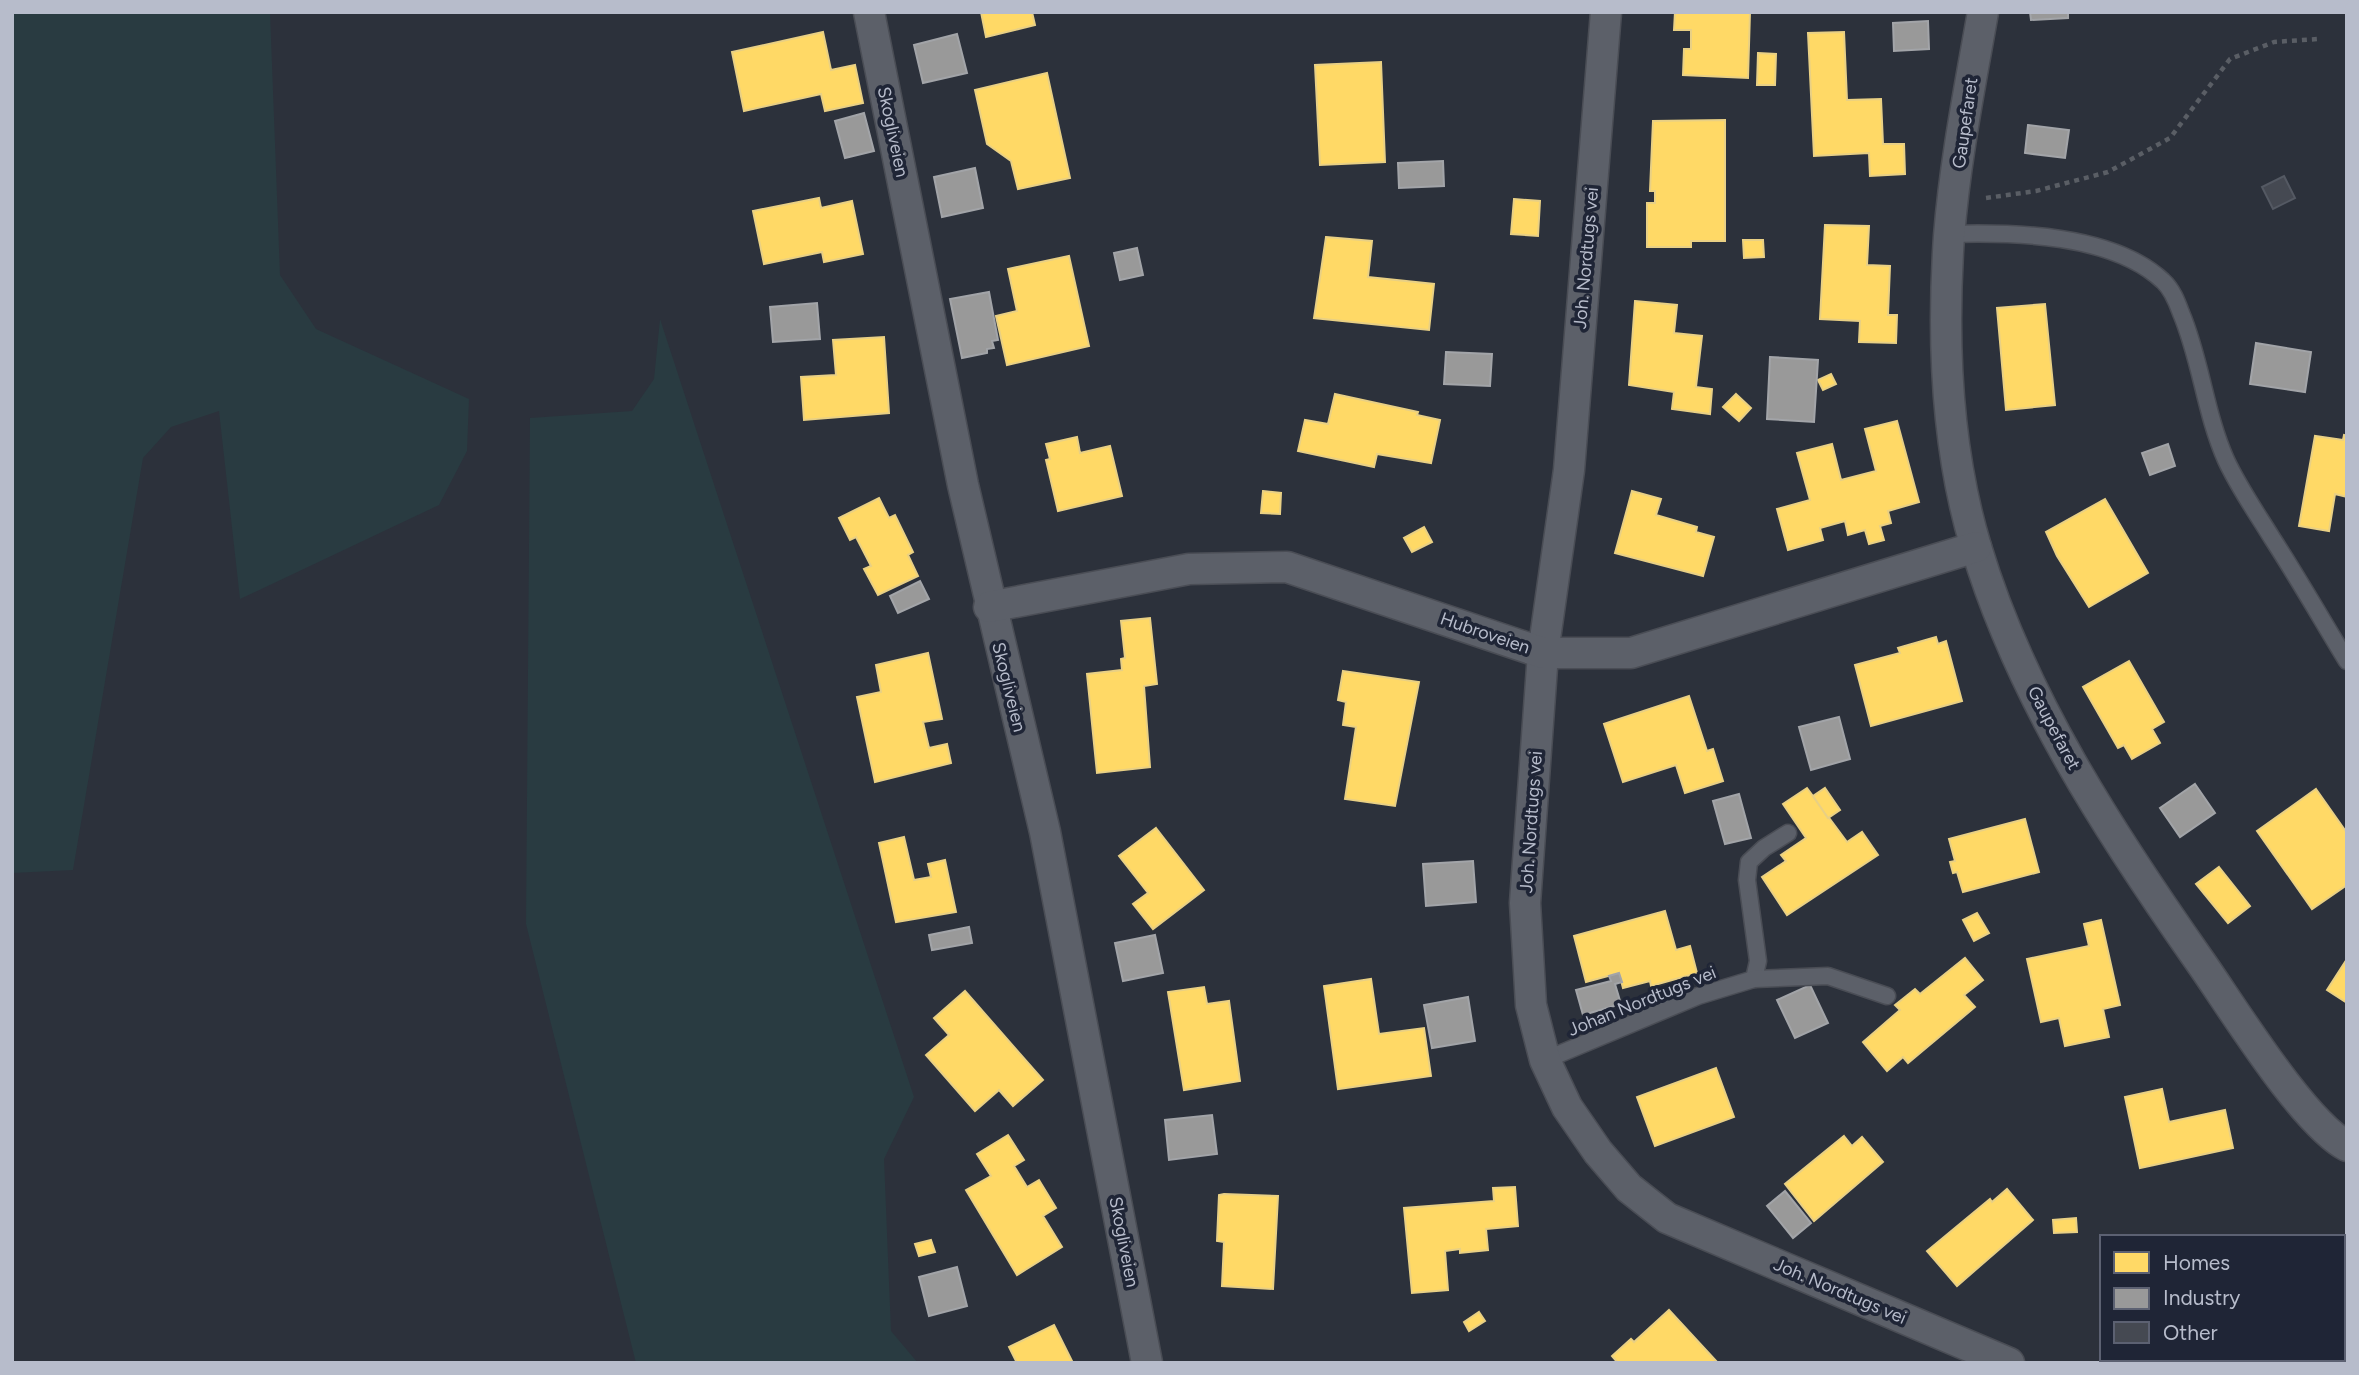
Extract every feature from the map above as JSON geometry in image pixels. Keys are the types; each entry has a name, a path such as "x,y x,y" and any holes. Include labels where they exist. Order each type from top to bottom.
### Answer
{"street":[{"name":"Skogliveien","path":"869,12 989,607 1045,832 1147,1363"},
{"name":"Joh. Nordtugs vei","path":"1606,12 1569,470 1543,653 1525,902 1531,1005 1545,1060 1567,1107 1598,1152 1629,1188 1667,1218 2009,1363"},
{"name":"Gaupefaret","path":"1983,12 1950,234 1948,373 1957,456 1976,547 2006,632 2068,757 2172,921 2255,1040 2315,1119 2347,1146"},
{"name":"Hubroveien","path":"989,607 1189,569 1287,567 1543,653 1631,653 1976,547"}],"lane":[{"path":"1950,234 2003,233 2068,241 2126,259 2147,268 2165,282 2183,316 2209,417 2226,460 2242,492 2347,661"},
{"path":"1754,979 1758,961 1747,880 1749,862 1764,848 1788,833"},
{"name":"Johan Nordtugs vei","path":"1545,1060 1698,996 1754,979 1828,976 1887,996"}],"path":[{"path":"1954,203 2036,191 2108,172 2171,138 2230,59 2273,42 2318,39"}],"shaded area":[{"path":"12,12 270,12 280,275 316,329 469,399 467,451 439,505 240,599 219,411 171,427 143,458 73,870 12,873"},
{"path":"660,319 914,1097 884,1159 891,1331 918,1363 636,1363 526,924 530,418 632,411 654,379"}],"building: Homes":[{"path":"981,12 1032,12 1035,25 986,37"},
{"path":"1675,12 1750,12 1748,78 1683,75 1684,49 1691,49 1691,30 1674,30"},
{"path":"823,32 831,70 855,65 863,103 825,111 821,94 744,111 732,52"},
{"path":"1844,32 1847,100 1881,99 1883,144 1904,144 1905,174 1870,176 1869,153 1814,156 1808,33"},
{"path":"1758,53 1776,54 1775,85 1757,85"},
{"path":"1381,62 1385,162 1320,165 1315,65"},
{"path":"1047,73 1070,178 1018,189 1011,161 987,144 975,90"},
{"path":"1725,120 1725,241 1691,241 1691,247 1647,247 1647,203 1655,203 1655,191 1650,191 1653,121"},
{"path":"819,198 821,208 852,201 863,254 824,262 822,252 764,264 753,211"},
{"path":"1514,199 1540,201 1538,236 1511,234"},
{"path":"1825,225 1869,226 1867,265 1890,266 1888,315 1897,315 1896,343 1859,342 1860,321 1820,319"},
{"path":"1326,237 1372,241 1368,277 1434,284 1429,330 1314,318"},
{"path":"1743,240 1763,240 1764,257 1744,258"},
{"path":"1069,256 1089,346 1007,365 996,316 1017,311 1008,269"},
{"path":"1635,301 1677,305 1674,333 1702,336 1696,387 1712,389 1710,414 1672,409 1674,392 1629,385"},
{"path":"2045,304 2055,405 2006,410 1997,308"},
{"path":"884,337 889,413 804,420 801,377 836,375 833,340"},
{"path":"1831,374 1836,384 1823,390 1818,380"},
{"path":"1335,394 1418,412 1417,415 1440,420 1431,463 1377,454 1374,467 1298,451 1305,420 1328,424"},
{"path":"1736,394 1751,408 1739,421 1723,407"},
{"path":"1897,421 1919,502 1888,511 1891,523 1880,526 1884,540 1869,544 1865,530 1848,535 1845,521 1820,528 1823,540 1788,550 1777,509 1810,500 1797,453 1832,444 1841,480 1876,471 1865,429"},
{"path":"2344,435 2347,436 2347,497 2335,494 2329,531 2299,526 2315,436 2343,440"},
{"path":"1077,437 1080,453 1110,446 1122,496 1058,511 1046,460 1050,459 1046,444"},
{"path":"1263,491 1281,493 1280,514 1261,513"},
{"path":"1632,491 1661,499 1656,515 1697,527 1696,532 1714,537 1703,576 1615,553"},
{"path":"879,498 889,518 895,515 913,552 908,555 918,576 878,595 864,569 871,566 856,537 850,540 839,518"},
{"path":"2105,499 2148,573 2089,607 2057,556 2046,532"},
{"path":"1424,527 1432,542 1412,552 1404,538"},
{"path":"1150,618 1157,684 1144,686 1150,767 1097,773 1087,674 1122,670 1121,659 1125,658 1121,621"},
{"path":"1936,637 1938,644 1946,641 1962,701 1871,726 1855,665 1900,653 1898,648"},
{"path":"928,653 942,719 923,722 929,748 947,744 951,763 875,782 857,697 881,692 876,665"},
{"path":"2129,661 2164,722 2152,729 2160,743 2132,759 2124,745 2118,748 2083,687"},
{"path":"1343,671 1419,682 1395,806 1345,799 1356,727 1343,725 1346,702 1338,700"},
{"path":"1689,696 1707,751 1713,749 1723,781 1685,793 1676,765 1623,782 1604,724"},
{"path":"1807,788 1847,842 1862,832 1878,855 1787,915 1762,877 1786,861 1781,855 1806,838 1783,804"},
{"path":"1825,788 1840,810 1828,818 1813,796"},
{"path":"2316,789 2347,833 2347,885 2312,909 2257,831"},
{"path":"2025,819 2039,872 1963,892 1957,872 1953,873 1950,862 1955,861 1949,839"},
{"path":"1156,828 1204,890 1153,929 1133,904 1148,893 1119,856"},
{"path":"904,837 914,880 931,877 928,864 945,860 956,912 896,922 879,843"},
{"path":"2219,867 2250,906 2228,923 2196,884"},
{"path":"1665,911 1676,950 1690,946 1697,973 1651,986 1650,981 1623,988 1619,973 1586,982 1574,936"},
{"path":"1977,913 1989,933 1974,941 1963,920"},
{"path":"2101,920 2120,1005 2103,1009 2109,1037 2065,1046 2059,1018 2041,1022 2027,959 2089,946 2084,924"},
{"path":"1965,958 1983,980 1964,995 1975,1007 1908,1063 1903,1057 1887,1071 1863,1042 1900,1010 1895,1005 1915,989 1920,994"},
{"path":"2347,959 2347,1003 2327,990"},
{"path":"1371,979 1379,1034 1424,1028 1431,1076 1338,1089 1324,986"},
{"path":"1204,987 1207,1004 1229,1001 1240,1081 1184,1090 1168,992"},
{"path":"965,991 1043,1080 1013,1106 999,1090 975,1111 926,1055 949,1035 934,1018"},
{"path":"1716,1068 1734,1117 1655,1146 1637,1097"},
{"path":"2162,1089 2169,1122 2225,1110 2233,1148 2140,1168 2125,1097"},
{"path":"1008,1135 1024,1160 1014,1166 1027,1187 1039,1180 1056,1208 1043,1216 1062,1247 1017,1275 966,1190 991,1176 977,1154"},
{"path":"1844,1136 1852,1146 1862,1137 1883,1162 1814,1221 1785,1184"},
{"path":"1515,1187 1518,1226 1486,1229 1488,1250 1460,1253 1460,1249 1445,1251 1448,1290 1412,1293 1404,1208 1494,1201 1493,1188"},
{"path":"2007,1189 2033,1220 1957,1286 1927,1251 1990,1199 1992,1202"},
{"path":"1219,1195 1278,1196 1273,1289 1222,1286 1224,1242 1217,1241"},
{"path":"2076,1218 2077,1232 2054,1233 2053,1220"},
{"path":"931,1240 935,1252 919,1256 915,1244"},
{"path":"1669,1310 1718,1363 1618,1363 1612,1356 1631,1339 1634,1342"},
{"path":"1479,1312 1485,1321 1469,1331 1464,1322"},
{"path":"1054,1325 1073,1363 1017,1363 1009,1347"},
{"path":"2347,1331 2347,1363 2269,1363 2345,1361"}],"building: Industry":[{"path":"2030,12 2068,12 2068,18 2031,20"},
{"path":"1928,21 1929,49 1894,51 1893,23"},
{"path":"957,34 967,73 923,83 914,45"},
{"path":"864,113 874,151 845,158 835,121"},
{"path":"2028,125 2069,130 2065,158 2025,153"},
{"path":"1443,161 1444,186 1399,188 1398,163"},
{"path":"975,168 983,208 942,217 934,177"},
{"path":"1137,248 1143,275 1120,280 1114,253"},
{"path":"989,292 998,340 992,341 994,348 987,349 987,353 962,358 950,299"},
{"path":"817,303 820,339 773,342 770,307"},
{"path":"2256,343 2311,352 2305,392 2250,384"},
{"path":"1446,352 1492,354 1490,386 1444,384"},
{"path":"1770,357 1818,360 1814,422 1767,419"},
{"path":"2168,444 2175,466 2150,475 2142,453"},
{"path":"920,581 929,599 898,613 890,596"},
{"path":"1839,717 1850,759 1811,770 1799,727"},
{"path":"2195,784 2215,813 2180,837 2160,808"},
{"path":"1739,794 1751,838 1725,844 1713,801"},
{"path":"1473,861 1476,902 1426,906 1423,864"},
{"path":"969,927 972,943 932,950 929,935"},
{"path":"1155,935 1163,973 1123,981 1115,943"},
{"path":"1619,973 1622,982 1615,984 1621,1004 1583,1015 1576,990 1611,981 1609,976"},
{"path":"1810,985 1828,1023 1795,1038 1777,1000"},
{"path":"1468,997 1475,1041 1432,1048 1424,1005"},
{"path":"1212,1115 1217,1154 1169,1160 1165,1120"},
{"path":"1785,1191 1811,1223 1793,1238 1767,1206"},
{"path":"957,1267 967,1306 929,1316 919,1277"}],"building: Other":[{"path":"2284,176 2295,198 2273,209 2262,187"}]}
